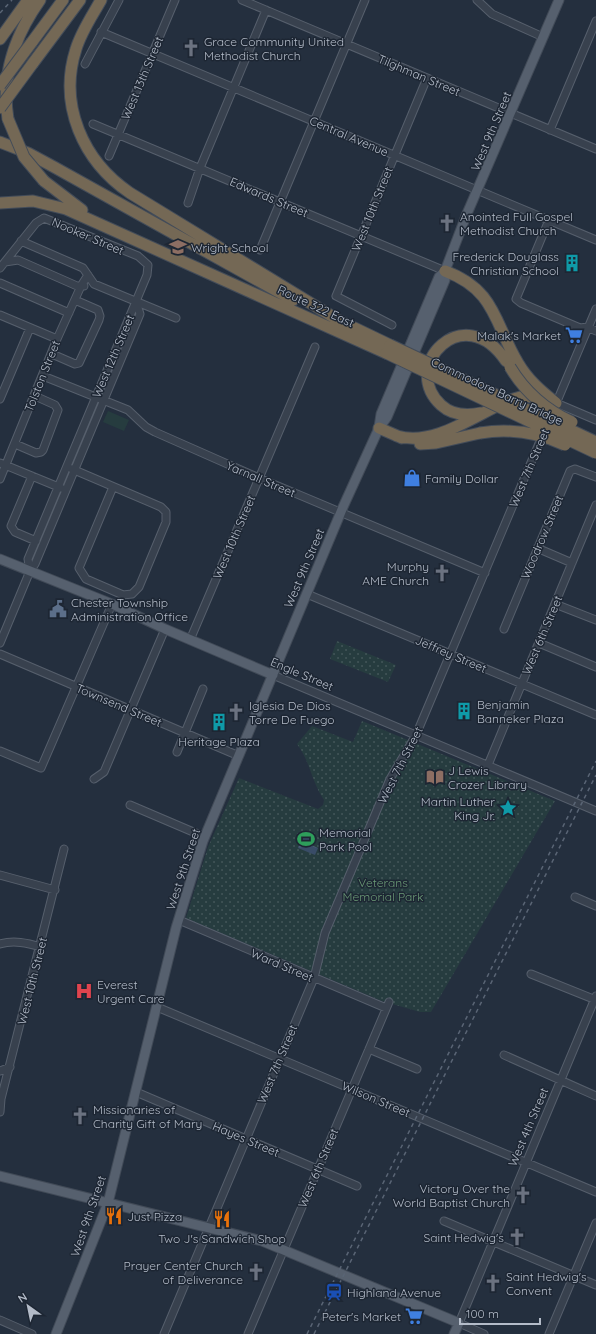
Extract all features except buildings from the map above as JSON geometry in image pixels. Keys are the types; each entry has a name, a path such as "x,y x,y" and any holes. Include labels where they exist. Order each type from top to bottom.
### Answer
{"highway":[{"path":"0,39 28,0"},
{"path":"40,0 22,29 11,60 6,90 8,119 24,157 44,181 77,207 234,283"},
{"path":"0,85 63,0"},
{"path":"0,108 80,0"},
{"path":"101,0 78,42 70,82 72,106 77,126 84,145 95,161 107,175 130,193 388,349"},
{"path":"0,142 28,153 264,285 343,323"},
{"path":"0,203 33,201 66,209 234,283"},
{"path":"445,271 473,285 487,301 522,369 537,388 556,403"},
{"name":"Route 322 East","path":"234,283 388,349"},
{"path":"487,301 508,364"},
{"path":"481,413 468,415 458,414 448,410 436,400 431,391 428,376 433,355 448,341 468,335 483,338 492,344 508,364 523,387 540,403 560,416 596,433"},
{"name":"Commodore Barry Bridge","path":"388,349 596,442"},
{"name":"Commodore Barry Bridge","path":"388,349 596,453"},
{"path":"397,436 414,439 430,437 510,400 524,396 556,403"},
{"path":"379,428 415,443 430,444 480,433 505,430 530,433 552,439 596,459"}],"main road":[{"name":"West 9th Street","path":"56,1334 108,1203 179,920 205,836 341,513 379,428 387,417 445,280 445,271 478,190 559,0"},
{"name":"Engle Street","path":"0,559 112,604 165,629 273,675"},
{"path":"0,1176 262,1241 459,1323"},
{"name":"West 4th Street","path":"454,1334 459,1323"}],"street":[{"path":"85,64 119,0"},
{"name":"West 13th Street","path":"109,156 175,0"},
{"name":"Tilghman Street","path":"242,0 596,149"},
{"path":"260,250 346,44 366,0"},
{"path":"477,0 492,14 543,37"},
{"path":"188,203 200,168 266,10"},
{"path":"550,130 596,21"},
{"name":"Central Avenue","path":"101,32 596,240"},
{"name":"West 10th Street","path":"392,325 336,296 427,78"},
{"name":"Edwards Street","path":"93,124 445,271"},
{"name":"Nooker Street","path":"0,268 20,241 39,220 44,218 143,259 148,265 149,270 136,302"},
{"path":"549,220 516,299 580,328 588,327 596,331"},
{"path":"20,241 80,266 85,269 94,284"},
{"path":"13,251 14,256 18,260 81,286 94,284 176,318"},
{"path":"5,262 18,260"},
{"name":"Tolston Street","path":"0,479 3,464 14,444 35,396 57,339 81,286 88,275"},
{"path":"0,283 69,313"},
{"path":"52,354 75,364 79,362 98,321 100,316 98,310 75,300"},
{"name":"West 12th Street","path":"30,571 28,559 136,302"},
{"name":"West 12th Street","path":"0,643 30,571 36,564 140,314 136,302"},
{"name":"West 7th Street","path":"164,1334 314,978 325,933 383,794 394,770 416,735 596,309"},
{"path":"1,318 57,339"},
{"path":"0,399 30,328"},
{"name":"West 10th Street","path":"190,640 315,347"},
{"name":"Yarnall Street","path":"43,376 128,410 146,427 155,432 259,478 485,573"},
{"path":"14,444 36,453 43,450 58,410 55,405 35,396"},
{"path":"556,403 596,420"},
{"path":"3,464 67,491"},
{"path":"67,467 161,507 166,512 166,522 139,587 132,594 123,595 86,579 80,572 81,562 113,487"},
{"name":"Woodrow Street","path":"504,629 570,471 575,469 596,478"},
{"path":"32,476 11,526 15,532 36,541"},
{"name":"West 6th Street","path":"488,765 572,563 593,523 596,505"},
{"path":"537,548 572,563"},
{"name":"Jeffrey Street","path":"307,594 596,715"},
{"path":"0,750 41,768 112,604"},
{"path":"555,604 596,620"},
{"path":"94,778 104,772 165,629"},
{"path":"539,643 596,667"},
{"name":"Townsend Street","path":"0,654 239,756"},
{"name":"Engle Street","path":"273,675 596,810"},
{"path":"177,752 203,689"},
{"path":"130,805 205,836"},
{"name":"West 10th Street","path":"0,1112 1,1096 41,947 64,849"},
{"path":"0,875 55,890"},
{"path":"575,897 596,906"},
{"name":"Ward Street","path":"179,920 314,978 388,1005"},
{"path":"0,944 8,941 22,942 41,947"},
{"path":"530,974 596,999"},
{"name":"West 4th Street","path":"459,1323 492,1241 596,999"},
{"name":"West 6th Street","path":"248,1334 388,1005"},
{"name":"Wilson Street","path":"157,1007 596,1192"},
{"path":"369,1048 417,1069"},
{"path":"504,1055 596,1096"},
{"path":"0,1070 10,1067"},
{"name":"Hayes Street","path":"136,1092 357,1186"},
{"path":"444,1221 596,1285"},
{"path":"549,1334 593,1236 596,1223"},
{"path":"0,1320 32,1334"},
{"path":"459,1323 484,1334"}],"green space":[{"path":"108,411 129,420 124,431 103,422"},
{"path":"337,641 396,665 388,682 330,659"},
{"name":"Veterans Memorial Park","path":"362,721 555,801 431,1012 420,1012 382,1001 186,918 208,847 239,778 318,809 323,805 324,800 297,744 312,726 353,742"}],"water":[{"name":"Memorial Park Pool","path":"305,831 313,834 309,844 318,848 315,855 298,848"}],"railway":[{"path":"0,13 12,0"},
{"path":"307,1334 596,761"},
{"path":"314,1334 596,775"}],"place":[{"name":"Grace Community United Methodist Church","path":"191,48"},
{"name":"Anointed Full Gospel Methodist Church","path":"447,223"},
{"name":"Wright School","path":"178,247"},
{"name":"Frederick Douglass Christian School","path":"572,263"},
{"name":"Malak's Market","path":"574,335"},
{"name":"Family Dollar","path":"412,478"},
{"name":"Murphy AME Church","path":"442,573"},
{"name":"Chester Township Administration Office","path":"58,609"},
{"name":"Benjamin Banneker Plaza","path":"464,711"},
{"name":"Iglesia De Dios Torre De Fuego","path":"236,712"},
{"name":"Heritage Plaza","path":"219,722"},
{"name":"J Lewis Crozer Library","path":"435,777"},
{"name":"Martin Luther King Jr.","path":"508,808"},
{"name":"Memorial Park Pool","path":"306,839"},
{"name":"Everest Urgent Care","path":"84,991"},
{"name":"Missionaries of Charity Gift of Mary","path":"80,1116"},
{"name":"Victory Over the World Baptist Church","path":"523,1195"},
{"name":"Just Pizza","path":"114,1216"},
{"name":"Two J's Sandwich Shop","path":"222,1219"},
{"name":"Saint Hedwig's","path":"517,1237"},
{"name":"Prayer Center Church of Deliverance","path":"256,1272"},
{"name":"Saint Hedwig's Convent","path":"493,1283"},
{"name":"Highland Avenue","path":"334,1292"},
{"name":"Peter's Market","path":"414,1316"}]}
